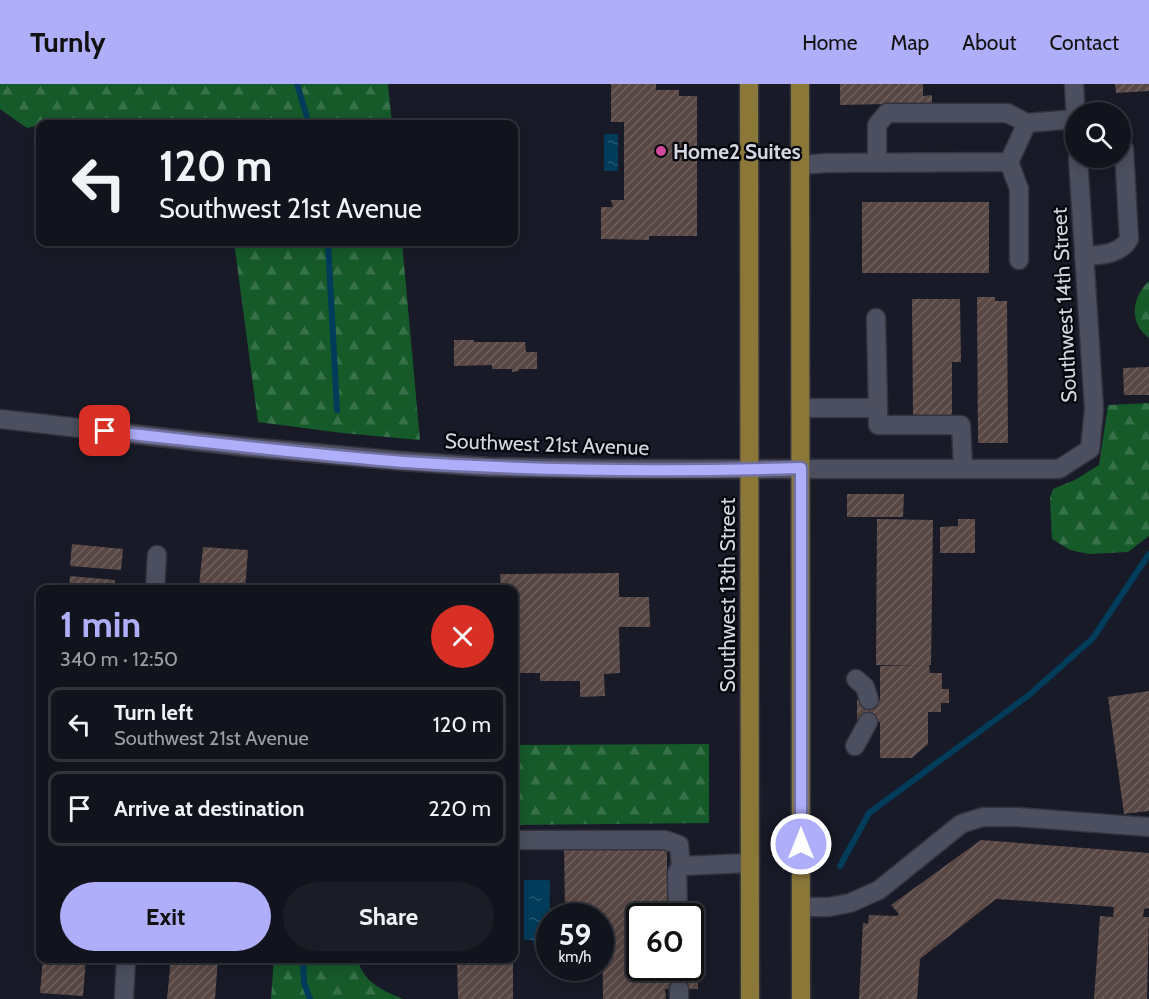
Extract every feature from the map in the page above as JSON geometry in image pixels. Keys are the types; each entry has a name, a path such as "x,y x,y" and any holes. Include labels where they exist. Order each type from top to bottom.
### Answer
{"main road":[{"name":"Southwest 13th Street","path":"749,84 750,999"},
{"path":"800,84 801,999"}],"street":[{"path":"1074,84 1075,102"},
{"path":"877,163 877,125 887,113 1008,113 1027,123 1065,120"},
{"path":"1019,260 1018,189 1009,162 1027,123"},
{"path":"801,165 1009,162"},
{"name":"Southwest 14th Street","path":"1079,168 1094,409 1090,449"},
{"path":"1084,256 1110,254 1119,249 1129,238 1125,168"},
{"path":"876,318 878,424 962,425 963,468"},
{"path":"801,408 878,408"},
{"name":"Southwest 21st Avenue","path":"0,419 402,461 489,467 750,470 801,468 1059,469 1090,449"},
{"path":"155,585 158,555"},
{"path":"856,679 865,687 869,700"},
{"path":"855,746 868,722"},
{"path":"801,907 829,907 850,903 879,890 961,824 983,818 1017,818 1149,827"},
{"path":"518,840 665,840 679,844 681,866 677,873 678,903"},
{"path":"681,866 750,863"},
{"path":"124,999 126,963"}],"green space":[{"path":"0,84 388,84 392,120 36,120 36,126 27,128 0,109"},
{"path":"235,246 402,246 420,440 258,422"},
{"path":"1149,281 1149,338 1138,325 1135,310 1139,295"},
{"path":"1149,403 1149,536 1128,552 1089,554 1070,550 1052,539 1050,498 1053,489 1075,480 1099,465 1108,405"},
{"path":"709,744 709,823 518,825 518,745"},
{"path":"274,963 358,963 364,974 374,984 403,999 271,999"}],"water":[{"path":"604,134 618,134 618,171 604,171"},
{"path":"524,880 550,880 550,903 536,903 536,945 533,945 533,940 524,940"}],"building":[{"name":"Home2 Suites","path":"611,84 656,84 656,90 679,90 679,96 697,96 697,236 649,236 649,240 601,239 601,207 613,207 611,200 624,200 624,122 611,122"},
{"path":"840,84 923,84 923,96 932,95 932,103 840,105"},
{"path":"1115,84 1149,84 1149,91 1116,93"},
{"path":"862,202 989,202 989,273 862,273"},
{"path":"977,297 995,297 995,301 1007,301 1008,443 978,443"},
{"path":"912,299 960,299 961,362 952,362 952,415 913,416"},
{"path":"454,340 525,342 526,352 537,352 537,369 519,369 519,371 512,372 512,369 492,369 492,365 454,366"},
{"path":"1149,367 1149,395 1124,395 1123,368"},
{"path":"847,494 904,494 903,517 847,517"},
{"path":"877,519 933,520 931,665 929,665 930,673 942,673 942,689 949,689 949,703 941,703 941,712 928,712 928,744 912,758 880,758 880,722 857,722 857,700 880,700 880,666 922,666 876,665"},
{"path":"958,519 975,519 975,553 940,553 940,527 958,526"},
{"path":"72,544 123,549 121,570 70,566"},
{"path":"203,547 248,550 245,585 199,585"},
{"path":"619,573 619,597 649,597 650,627 619,627 620,673 604,674 605,696 580,697 580,681 540,681 540,673 518,673 518,585 501,585 500,574"},
{"path":"70,576 115,580 114,585 69,585"},
{"path":"1149,691 1149,811 1124,814 1108,697"},
{"path":"981,840 1149,853 1149,908 1144,909 1143,917 1149,917 1147,999 1094,999 1100,916 1113,917 1114,907 996,899 920,959 917,999 859,999 863,923 868,924 869,915 897,916 899,914 891,905"},
{"path":"564,843 667,843 667,903 626,903 626,981 698,981 698,989 665,989 666,999 603,999 603,981 614,981 614,903 565,903"},
{"path":"43,963 86,963 83,996 40,993"},
{"path":"171,963 218,963 215,999 167,999"},
{"path":"457,963 513,963 513,999 458,999"}],"waterway":[{"path":"297,84 308,120"},
{"path":"328,246 337,410"},
{"path":"840,866 869,813 1029,695 1093,638 1149,554"},
{"path":"303,963 304,983 310,999"}],"tunnel":[{"path":"679,981 679,989"}],"place":[{"name":"Home2 Suites","path":"661,151"}],"route":[{"path":"105,431 247,447 489,467 750,470 801,468 801,844"}]}
